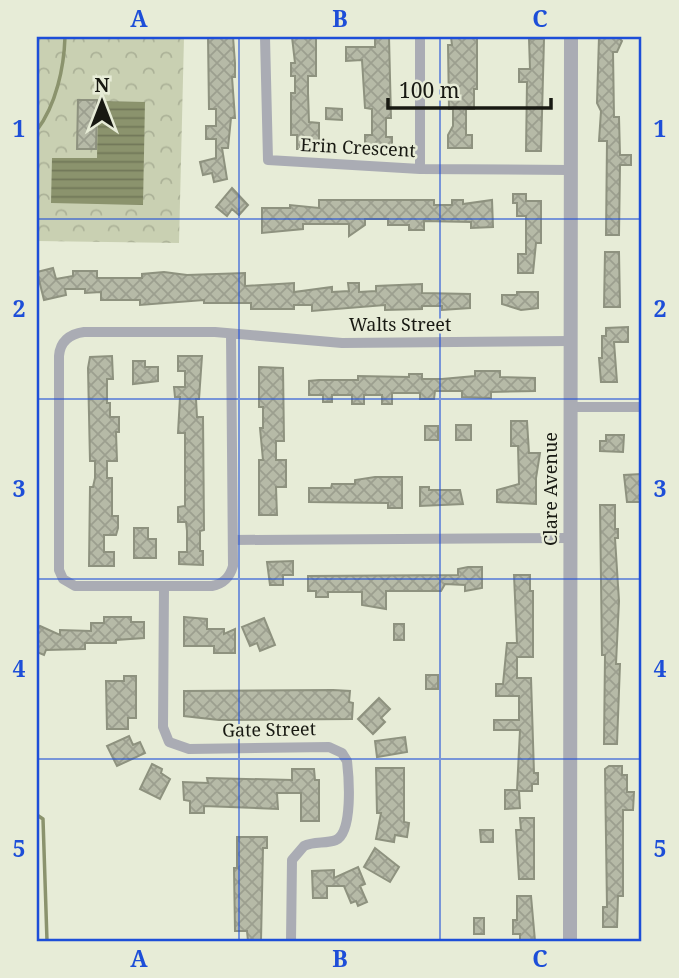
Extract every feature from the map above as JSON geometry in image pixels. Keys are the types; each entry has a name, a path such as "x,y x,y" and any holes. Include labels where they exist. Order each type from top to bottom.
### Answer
{"street":[{"name":"Erin Crescent","path":"265,37 268,160 420,169 570,170"},
{"path":"420,37 420,169"},
{"name":"Clare Avenue","path":"570,941 571,37"},
{"name":"Walts Street","path":"231,334 233,566 229,584 75,586 60,583 59,356 66,333 231,334 332,342 570,341"},
{"path":"571,407 642,407"},
{"path":"233,540 571,538"},
{"name":"Gate Street","path":"164,586 163,727 169,742 189,748 329,747 345,750 348,766 346,838 309,843 295,855 291,873 291,941"}],"green space":[{"path":"37,37 184,37 179,243 37,241"}],"shaded area":[{"path":"98,101 145,102 143,205 51,203 52,158 97,158"}],"building":[{"path":"208,37 233,37 235,63 235,77 232,77 235,118 231,118 228,148 222,148 227,179 214,182 212,173 203,175 200,162 216,158 216,139 206,139 206,126 216,126 216,109 209,109"},
{"path":"292,37 316,37 316,76 308,76 308,93 309,122 319,123 319,143 310,142 310,149 297,149 297,135 291,135 291,93 295,93 295,76 291,76 291,63 295,63"},
{"path":"375,37 389,37 391,118 386,118 386,137 392,137 392,149 365,149 365,135 372,135 372,109 365,108 362,60 346,61 346,47 375,47"},
{"path":"451,37 477,37 477,89 474,89 474,109 466,109 466,135 472,135 472,148 448,148 448,135 453,126 453,109 449,109 448,45 452,45"},
{"path":"599,37 618,37 622,41 617,52 613,52 614,117 619,117 620,155 631,155 631,165 620,165 619,235 606,235 607,141 599,141 601,111 597,103"},
{"path":"529,39 544,39 541,151 526,151 527,82 519,82 519,69 530,69"},
{"path":"78,100 97,100 96,149 77,149"},
{"path":"326,108 342,109 342,120 326,119"},
{"path":"232,188 248,205 239,215 232,209 227,216 216,207"},
{"path":"513,194 526,194 526,201 541,201 541,243 536,243 533,273 518,273 518,254 526,254 526,216 517,216 517,203 513,203"},
{"path":"319,200 434,200 434,205 452,205 452,200 463,200 463,204 492,200 493,227 471,228 471,222 424,221 424,230 409,230 409,225 388,225 388,219 365,219 365,225 349,236 349,224 303,224 303,229 262,233 262,208 290,208 290,205 319,208"},
{"path":"605,252 619,252 620,307 604,307"},
{"path":"53,268 56,279 73,276 73,271 97,271 97,278 142,278 142,274 164,272 187,275 245,273 245,286 294,283 294,292 332,287 332,292 349,291 348,283 359,283 359,292 376,291 376,286 422,284 422,293 470,294 470,308 442,310 442,306 422,306 422,309 385,310 385,305 312,311 312,305 294,305 294,309 251,309 251,303 204,303 204,300 140,305 140,300 101,300 101,292 85,293 85,289 65,289 66,295 44,300 37,272"},
{"path":"517,292 538,292 538,308 521,310 502,304 502,295 517,295"},
{"path":"628,327 628,342 614,342 617,382 601,382 599,358 602,358 602,336 606,336 606,328"},
{"path":"112,356 113,379 107,379 107,403 110,403 110,417 119,417 119,432 116,432 117,461 107,461 107,478 112,478 112,516 118,516 118,528 116,535 104,535 104,552 114,552 114,566 89,566 90,487 93,487 95,478 95,461 90,461 88,368 90,357"},
{"path":"178,356 202,356 199,399 196,399 197,417 203,417 204,530 200,531 200,551 203,551 203,565 179,564 179,552 187,552 187,531 186,522 178,522 178,507 185,506 185,433 178,433 180,397 175,397 174,387 185,387 185,371 178,371"},
{"path":"133,361 145,361 145,367 158,367 158,381 133,384"},
{"path":"259,367 283,368 284,441 276,441 276,460 286,460 286,487 276,487 277,515 259,515 259,460 263,460 260,428 263,428 263,407 259,407"},
{"path":"475,371 500,371 500,377 535,378 535,391 491,392 491,398 462,397 462,391 435,391 434,399 420,399 420,393 392,393 392,404 382,404 382,395 364,395 364,404 352,404 352,395 332,395 332,402 323,402 323,395 309,395 309,381 358,380 358,376 409,377 409,374 422,374 422,379 442,379 475,376"},
{"path":"511,421 527,421 529,453 540,453 536,504 497,502 497,490 519,484 518,446 511,446"},
{"path":"456,425 471,425 471,440 456,440"},
{"path":"425,426 438,426 438,440 425,440"},
{"path":"606,435 624,435 623,452 600,451 600,441 606,441"},
{"path":"641,474 642,502 627,502 624,475"},
{"path":"402,477 402,508 388,508 388,503 309,502 309,488 355,484 355,480"},
{"path":"420,487 429,487 429,490 460,490 463,504 420,506"},
{"path":"600,505 615,505 615,529 618,529 618,538 615,538 619,601 616,664 620,664 617,744 604,744 605,655 602,655"},
{"path":"134,528 148,528 148,539 156,539 156,558 134,558"},
{"path":"293,561 293,575 283,575 283,585 270,585 267,562"},
{"path":"482,567 482,588 465,591 465,585 445,584 441,591 386,591 386,609 362,605 362,592 328,592 328,597 316,597 316,591 308,591 308,576 458,575 458,569"},
{"path":"514,575 530,575 530,591 533,591 533,657 517,657 517,678 531,678 534,773 538,773 538,784 532,784 532,791 519,791 520,808 505,809 505,790 517,790 520,730 494,730 494,720 519,720 519,696 496,696 496,684 503,684 507,643 517,643"},
{"path":"104,617 131,617 131,622 144,622 144,638 116,640 116,643 85,643 85,649 46,650 44,655 37,652 37,628 40,626 60,635 60,630 91,631 91,623 104,623"},
{"path":"184,617 207,619 207,629 224,629 224,634 235,629 235,653 214,653 214,646 184,646"},
{"path":"264,618 275,645 260,651 257,643 250,646 242,627"},
{"path":"394,624 404,624 404,640 394,640"},
{"path":"426,675 438,675 438,689 426,689"},
{"path":"124,676 136,676 136,718 128,718 128,729 107,729 106,681 124,681"},
{"path":"184,691 350,691 349,702 353,703 352,719 219,720 184,716"},
{"path":"379,698 390,709 381,718 385,722 373,734 358,719"},
{"path":"129,736 133,745 140,742 145,753 117,766 107,746"},
{"path":"405,737 407,752 377,757 375,741"},
{"path":"152,764 162,769 161,773 170,779 160,799 140,789"},
{"path":"609,766 622,766 622,775 627,775 627,792 634,792 633,810 623,810 623,896 618,896 617,927 603,927 603,907 607,907 605,769"},
{"path":"376,768 404,768 404,822 409,823 407,837 395,835 394,842 376,839 381,813 377,813"},
{"path":"292,769 314,769 315,780 319,780 319,821 301,821 301,793 277,793 278,809 204,806 204,813 190,813 190,801 184,800 183,782 208,783 207,778 292,780"},
{"path":"520,818 534,818 534,879 519,879 516,830 521,830"},
{"path":"480,830 493,830 493,842 481,842"},
{"path":"237,837 267,837 267,848 263,848 261,941 248,941 247,931 235,931 234,868 237,868"},
{"path":"375,848 399,867 390,882 364,867"},
{"path":"358,867 365,884 360,886 367,902 358,906 356,901 351,903 344,886 327,886 327,898 313,898 312,871 334,870 334,878"},
{"path":"517,896 531,896 535,941 520,941 520,934 513,934 513,920 517,920"},
{"path":"474,918 484,918 484,934 474,934"}],"waterway":[{"path":"37,130 58,86 65,37"},
{"path":"37,815 43,819 47,941"}]}
